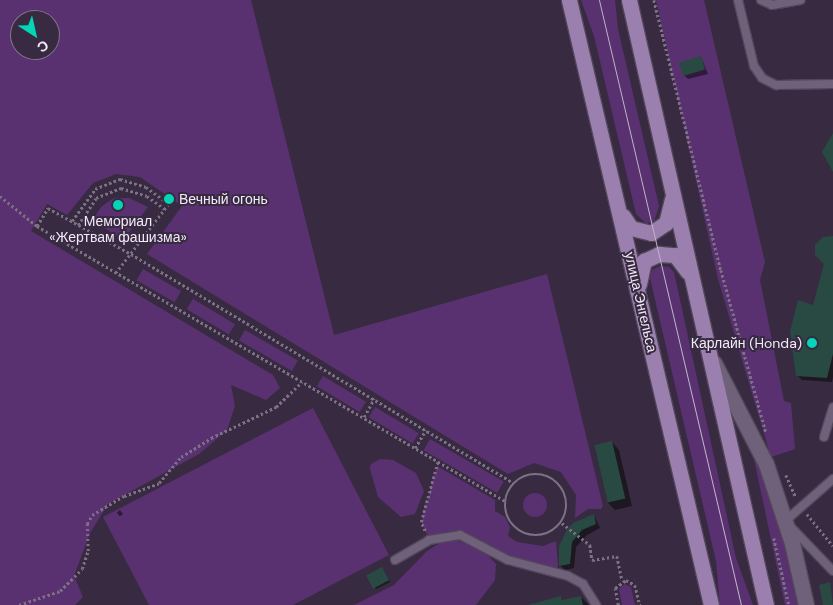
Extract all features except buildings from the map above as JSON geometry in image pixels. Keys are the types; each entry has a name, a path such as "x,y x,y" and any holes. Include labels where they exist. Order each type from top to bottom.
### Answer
{"main road":[{"name":"улица Энгельса","path":"569,0 711,605"},
{"path":"629,0 766,605"},
{"path":"616,198 631,228 640,233 651,233 666,223 671,212 670,181"},
{"path":"642,306 640,270 644,261 659,254 675,255 683,264 696,295"}],"street":[{"path":"710,355 761,452 784,521 806,605"}],"lane":[{"path":"738,0 754,66 762,78 776,85 833,84"},
{"path":"761,0 772,5 801,0"},
{"path":"824,437 833,407"},
{"path":"833,479 784,521 833,571"},
{"path":"395,560 429,540 460,535 508,560 568,576 583,584 596,605"}],"path":[{"path":"654,0 721,270 769,441"},
{"path":"72,221 95,189 120,179 146,187 169,204 117,272"},
{"path":"78,225 96,198 121,188 147,196 165,210"},
{"path":"0,196 37,226 504,501"},
{"path":"37,226 48,208 132,254 514,482"},
{"path":"19,605 60,591 82,569 88,551 87,524 92,515 124,496 159,483 181,457 210,438 276,406 302,382"},
{"path":"363,418 374,399"},
{"path":"415,448 426,430"},
{"path":"429,540 421,522 438,462"},
{"path":"534,474 553,479 565,493 567,503 562,522 547,535 527,536 511,525 506,516 504,501 514,482 534,474"},
{"path":"801,506 833,546"},
{"path":"562,522 590,545 592,560 617,556 622,580"},
{"path":"618,605 615,588 622,580"},
{"path":"622,580 635,585 640,605"}],"shaded area":[{"path":"0,0 251,0 334,335 547,274 603,506 601,509 588,509 575,518 576,495 561,472 534,463 508,474 147,254 182,206 140,177 116,174 93,183 67,215 47,204 31,231 273,375 280,388 266,400 231,385 235,406 227,430 199,454 108,504 90,533 74,576 83,597 75,605 0,605"},
{"path":"581,0 615,0 618,29 659,206 654,222 646,223 636,214 594,36"},
{"path":"656,0 704,0 765,262 760,280 784,401 791,403 795,449 771,457 718,279"},
{"path":"114,198 129,198 148,207 123,240 92,220 102,206"},
{"path":"660,266 669,267 674,272 736,558 753,605 720,605 716,561 650,278 652,270"},
{"path":"143,269 181,291 175,302 136,280"},
{"path":"193,299 235,324 229,335 187,309"},
{"path":"245,330 298,360 292,371 239,340"},
{"path":"323,376 366,402 360,412 317,386"},
{"path":"375,407 419,433 413,444 369,417"},
{"path":"313,408 389,555 293,605 149,605 103,517"},
{"path":"430,439 504,482 497,493 424,450"},
{"path":"751,445 764,469 803,605 785,605"},
{"path":"380,459 393,460 416,473 424,491 415,514 401,517 378,497 370,469 371,464"},
{"path":"437,466 495,500 495,511 505,517 510,527 508,536 517,542 543,546 556,541 558,566 553,571 521,565 470,537 429,539 421,522"},
{"path":"535,493 543,497 547,505 543,513 535,517 527,513 523,505 527,497"},
{"path":"455,540 482,549 496,564 495,580 476,605 354,605 394,585 427,551 440,543"},
{"path":"625,584 631,587 635,605 622,605 619,589"}],"tram line":[{"path":"599,0 741,605"}],"place":[{"name":"Вечный огонь","path":"169,199"},
{"name":"Мемориал «Жертвам фашизма»","path":"118,205"},
{"name":"Карлайн (Honda)","path":"812,343"}]}
